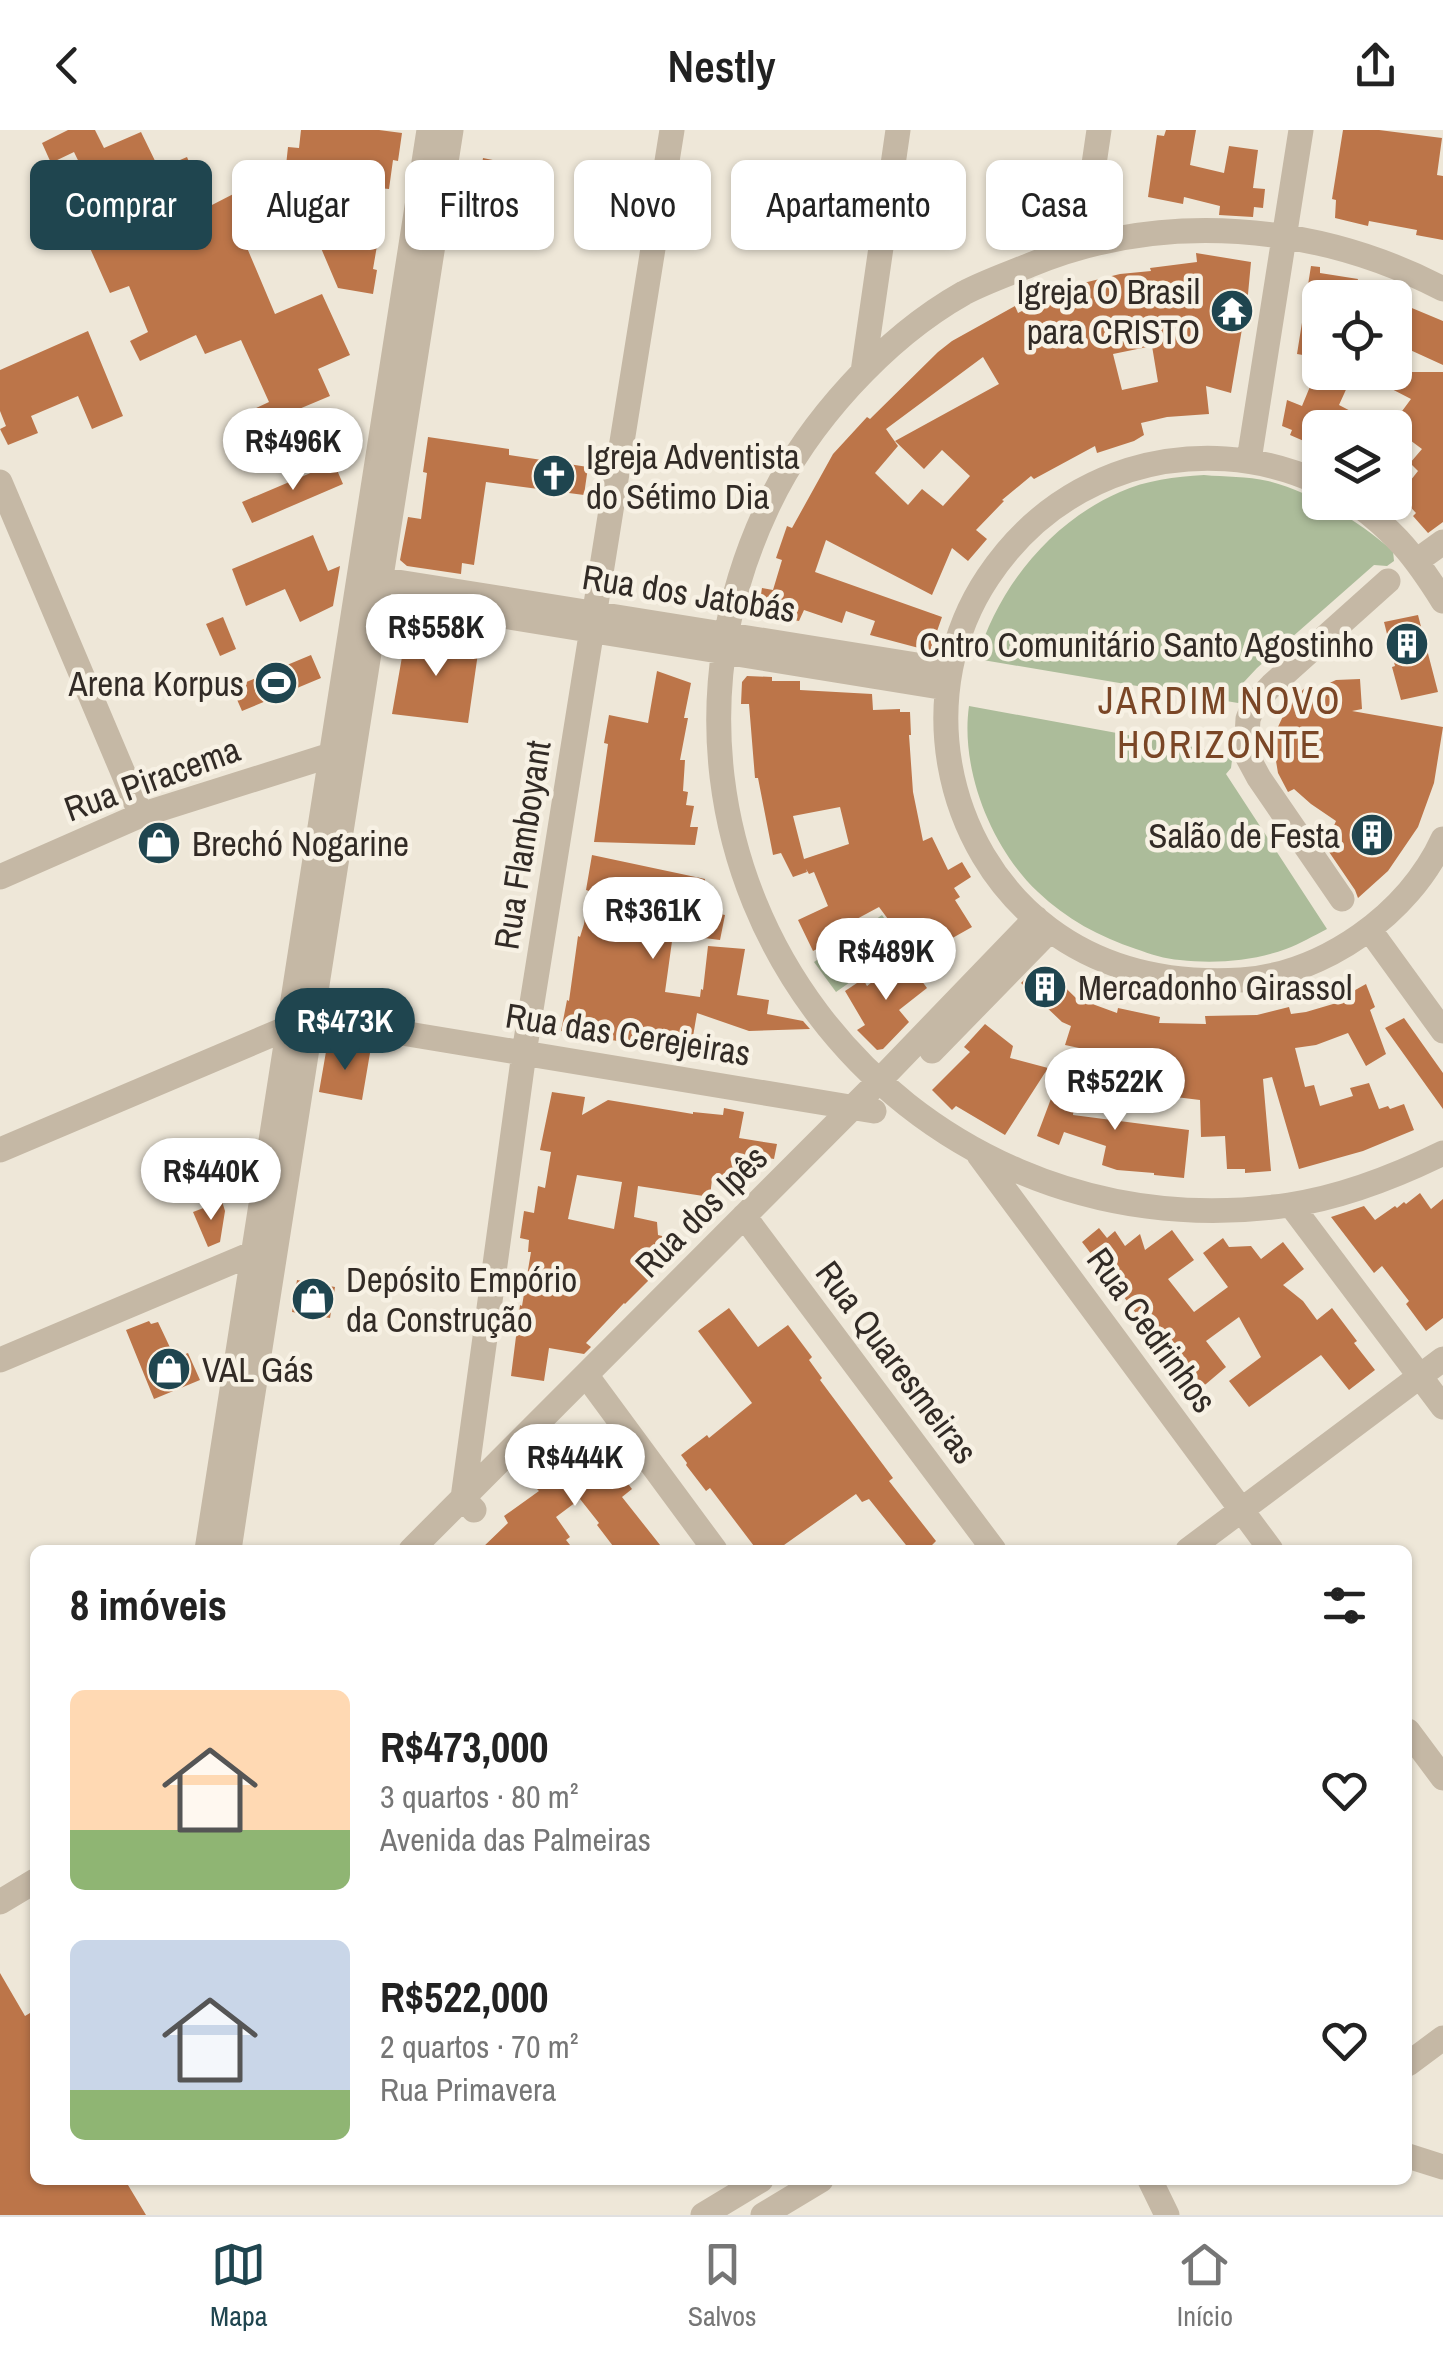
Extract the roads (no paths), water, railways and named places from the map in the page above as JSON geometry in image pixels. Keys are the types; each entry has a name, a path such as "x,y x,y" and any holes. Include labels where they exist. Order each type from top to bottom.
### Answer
{"street":[{"path":"300,1022 331,755 369,586 428,130"},
{"path":"208,1545 264,1249 369,586 451,130"},
{"name":"Rua Flamboyant","path":"468,1504 524,1053 672,130"},
{"path":"863,372 898,130"},
{"path":"1095,160 1099,130"},
{"path":"1249,460 1301,130"},
{"path":"1123,239 1170,231 1284,236 1375,259 1443,290"},
{"path":"1071,250 964,294 895,344 863,372 814,429 774,493 744,562 724,643 719,723 732,832 754,902 806,999 852,1056 874,1098 932,1124 976,1151 1050,1183 1097,1197 1161,1208 1226,1211 1291,1205 1348,1192 1403,1173 1443,1153"},
{"path":"1302,475 1249,460 1200,458 1151,464 1104,478 1061,502 1028,528 976,594 947,679 945,728 950,770 962,811 980,849 1004,884 1043,924 1086,952 1124,968 1164,978 1208,982 1251,979 1293,969 1332,952 1369,929 1407,894 1443,839"},
{"path":"1,486 140,815"},
{"path":"1379,520 1418,560 1443,601"},
{"path":"1418,560 1443,542"},
{"path":"1342,899 1258,778 1246,754 1248,719 1254,704 1272,685 1388,582"},
{"name":"Rua dos Jatobás","path":"369,586 947,679"},
{"name":"Rua Piracema","path":"0,877 140,815 331,755"},
{"name":"Rua dos Ipês","path":"431,1545 1043,924"},
{"path":"1369,929 1443,1031"},
{"path":"0,1150 300,1022"},
{"name":"Rua das Cerejeiras","path":"300,1022 874,1098"},
{"name":"Rua Cedrinhos","path":"976,1151 1267,1545"},
{"path":"1291,1205 1443,1408"},
{"name":"Rua Quaresmeiras","path":"749,1223 990,1545"},
{"path":"0,1360 264,1249"},
{"path":"231,1545 264,1249"},
{"path":"1195,1545 1443,1360"},
{"path":"591,1382 711,1545"},
{"path":"1412,1736 1443,1778"},
{"path":"2,1896 30,1883"},
{"path":"1412,2061 1443,2038"},
{"path":"1412,2157 1443,2167"},
{"path":"703,2215 752,2185"},
{"path":"758,2185 768,2214 813,2185"},
{"path":"1152,2185 1166,2215"}],"place":[{"name":"Igreja O Brasil para CRISTO","path":"1232,311"},
{"name":"Igreja Adventista do Sétimo Dia","path":"554,476"},
{"name":"Cntro Comunitário Santo Agostinho","path":"1407,644"},
{"name":"Arena Korpus","path":"276,683"},
{"name":"Salão de Festa","path":"1372,835"},
{"name":"Brechó Nogarine","path":"159,843"},
{"name":"Mercadonho Girassol","path":"1045,987"},
{"name":"Depósito Empório da Construção","path":"313,1299"},
{"name":"VAL Gás","path":"169,1369"}],"district":[{"name":"JARDIM NOVO HORIZONTE","path":"1220,722"}]}
